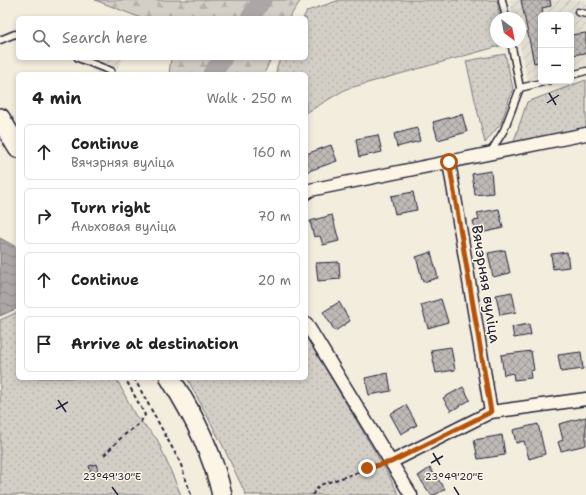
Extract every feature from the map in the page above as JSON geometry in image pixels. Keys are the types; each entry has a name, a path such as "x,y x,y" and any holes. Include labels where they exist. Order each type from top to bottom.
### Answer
{"main road":[{"path":"0,118 16,145"},
{"path":"171,380 195,421 210,456 222,495"}],"street":[{"path":"308,192 586,134"},
{"name":"Вячэрняя вуліца","path":"449,162 491,412"},
{"path":"308,326 411,495"},
{"path":"391,462 491,412 586,399"}],"lane":[{"path":"502,0 505,12"},
{"path":"578,12 586,14"},
{"path":"0,40 16,34"},
{"path":"489,154 504,130 520,88 512,48"},
{"path":"83,60 111,71"},
{"path":"574,74 586,71"},
{"path":"520,88 538,84"}],"path":[{"path":"104,456 123,436 140,423 145,415 126,380"},
{"path":"135,380 180,462 191,495"},
{"path":"312,495 320,484 391,462"}],"shaded area":[{"path":"510,0 586,0 586,65 574,68 574,12 538,12 538,78 528,81 520,48 526,48 526,12 513,12"},
{"path":"95,60 122,60 116,72 96,72 91,70"}],"green space":[{"path":"95,0 301,0 290,16 136,16"},
{"path":"340,0 497,0 499,12 490,12 490,48 492,48 346,89 308,112 308,72 276,72 280,60 308,60 308,16 304,16 307,11"},
{"path":"505,54 513,88 501,123 485,143 466,61"},
{"path":"171,60 270,60 265,72 169,72"},
{"path":"586,80 586,129 513,144 527,102"},
{"path":"16,313 16,380 117,380 135,415 157,439 181,495 0,495 0,320"},
{"path":"308,339 387,472 399,495 246,495 222,444 188,380 308,380"}],"water":[{"path":"0,238 16,247 16,309 0,316"}],"building":[{"path":"521,0 550,0 551,6 542,8 543,12 538,12 538,62 534,63 526,24 526,12 523,12"},
{"path":"586,33 586,53 574,55 574,35"},
{"path":"462,114 467,132 438,140 433,122"},
{"path":"417,128 420,141 397,147 394,134"},
{"path":"378,135 382,152 359,157 356,139"},
{"path":"331,145 337,161 308,171 308,153"},
{"path":"491,171 493,193 475,195 472,174"},
{"path":"413,192 417,210 395,214 391,196"},
{"path":"499,209 503,228 476,234 473,221 479,220 477,213"},
{"path":"332,215 339,241 323,245 320,236 314,237 310,221"},
{"path":"505,250 510,273 493,277 488,253"},
{"path":"431,252 438,278 423,282 416,257"},
{"path":"567,252 569,267 553,269 551,254"},
{"path":"339,262 340,279 318,281 316,263"},
{"path":"512,292 516,312 500,315 496,295"},
{"path":"441,299 448,322 428,328 421,305"},
{"path":"339,302 350,321 335,331 323,312"},
{"path":"529,324 531,335 514,338 512,327"},
{"path":"451,347 455,370 436,373 431,350"},
{"path":"531,351 534,370 530,371 531,378 514,380 513,373 504,375 501,355"},
{"path":"581,352 583,369 561,372 558,355"},
{"path":"388,373 391,391 369,395 365,378"},
{"path":"463,387 470,400 451,411 443,398"},
{"path":"406,405 417,425 401,434 390,414"},
{"path":"586,417 586,445 561,451 558,442 563,440 559,424"},
{"path":"538,424 545,454 529,459 524,441 516,443 513,430"},
{"path":"502,435 505,455 478,459 474,440"},
{"path":"96,464 98,471 91,473 89,466"},
{"path":"430,468 445,489 435,495 431,495 418,476"}],"waterway":[{"path":"251,16 262,0"},
{"path":"213,72 222,60"}],"route":[{"path":"367,468 391,462 491,412 449,162"}]}
